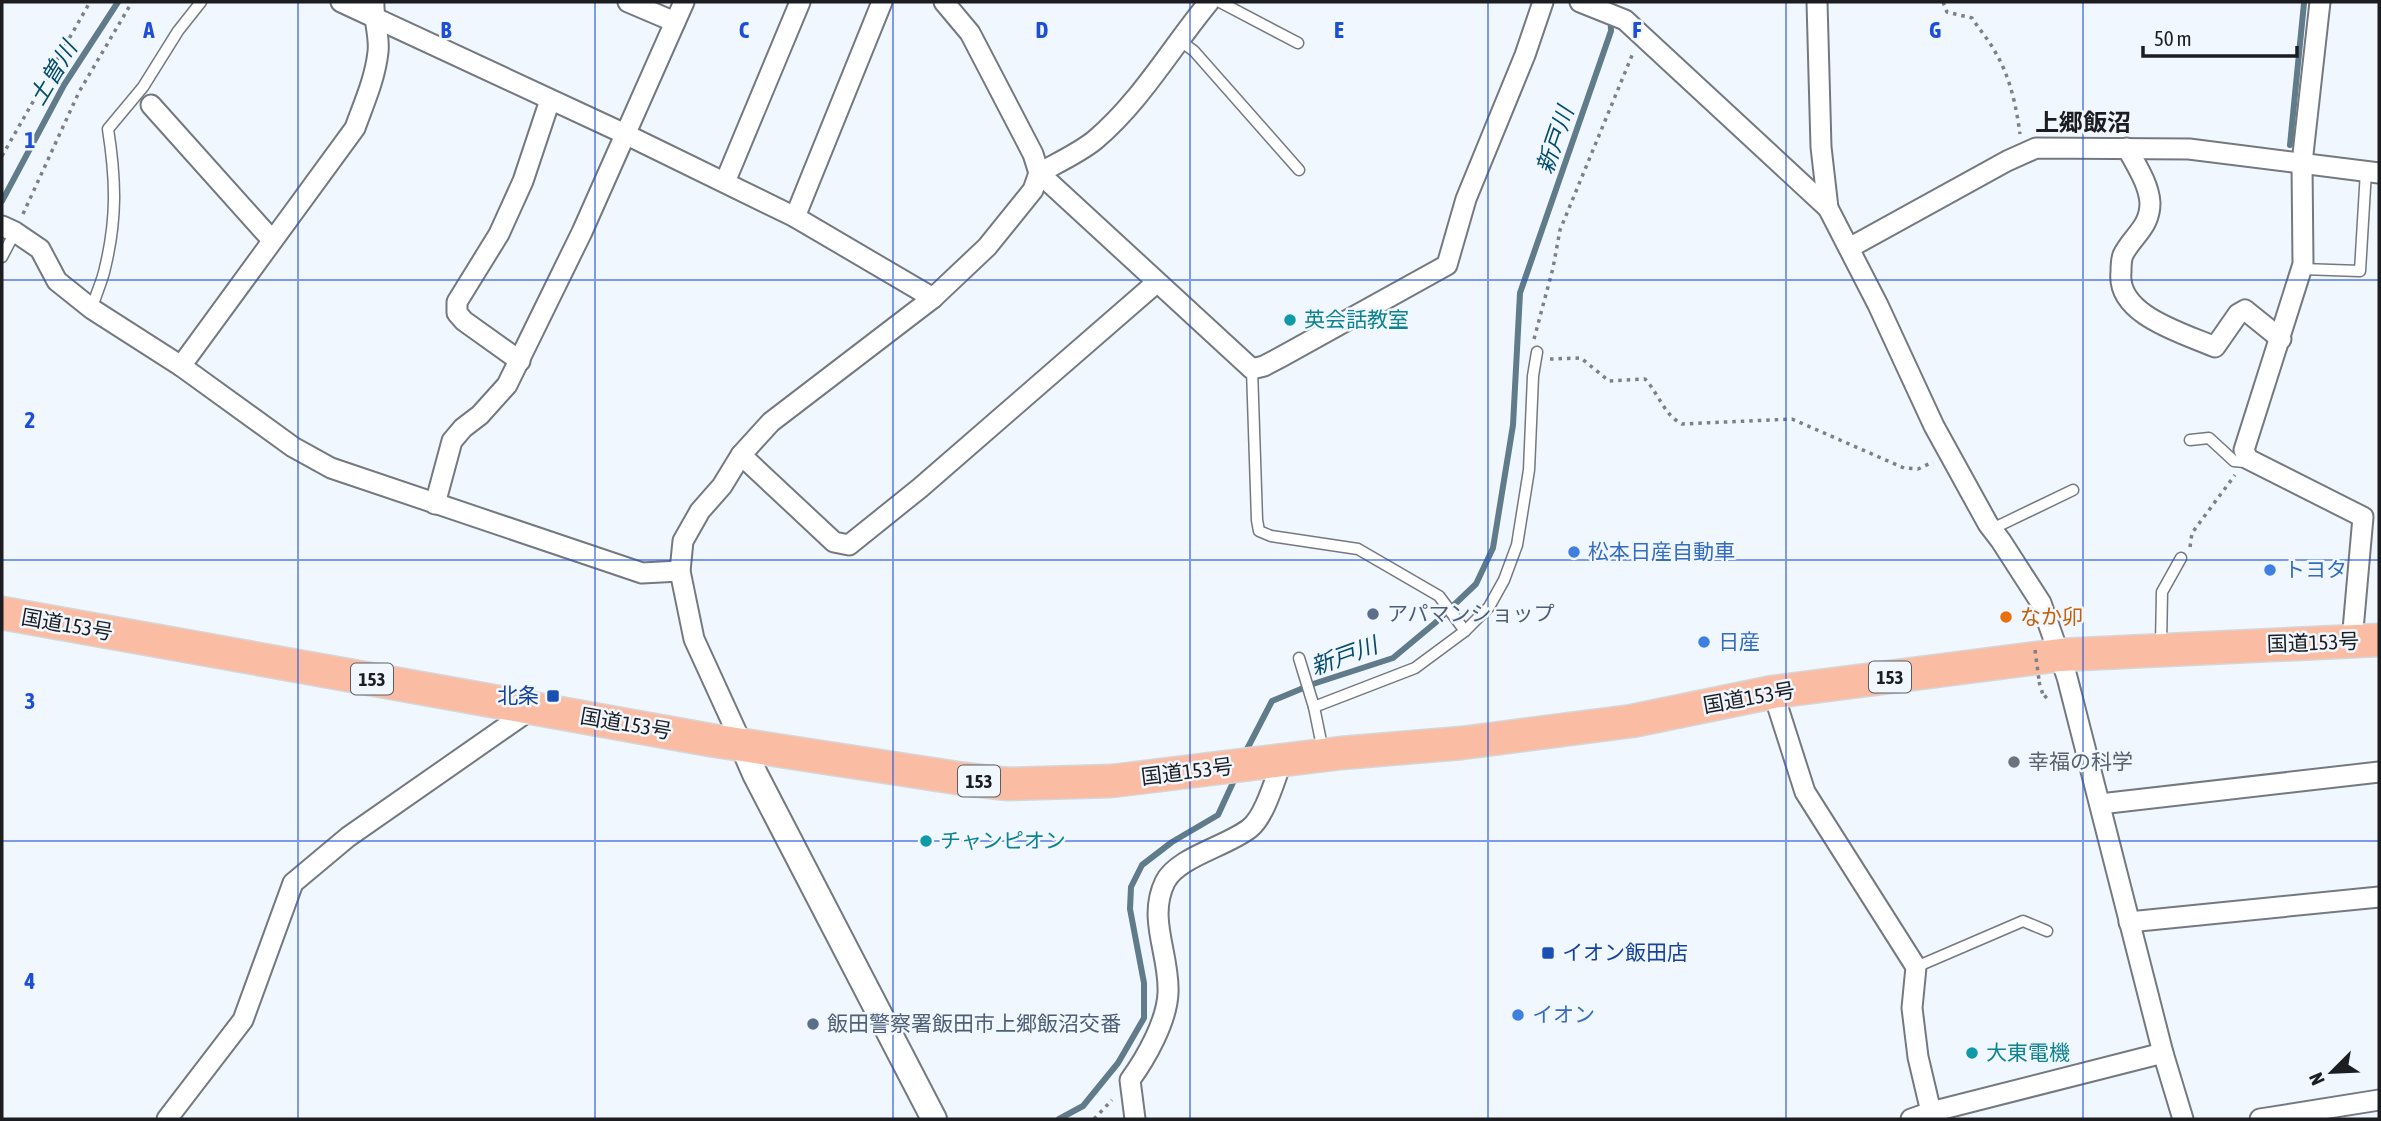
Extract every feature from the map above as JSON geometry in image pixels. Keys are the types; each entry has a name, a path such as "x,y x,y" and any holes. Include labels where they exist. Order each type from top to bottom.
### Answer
{"highway":[{"name":"国道153号","path":"2,613 742,744 1008,784 1112,781 1324,755 1462,743 1632,721 1773,692 2046,659 2161,649 2366,641"}],"street":[{"path":"341,2 374,10 550,100 795,217 933,298"},
{"path":"628,2 675,22"},
{"path":"435,504 452,442 507,385 520,361 582,232 684,2"},
{"path":"724,182 800,2"},
{"path":"795,217 881,2"},
{"path":"934,1119 761,787 694,639 680,571 683,541 700,511 722,486 741,454 771,422 933,298 987,247 1033,190 1039,173 1094,141 1138,98 1179,39 1209,2"},
{"path":"950,4 970,33 1028,144 1039,173 1252,369 1272,361 1447,265 1466,199 1525,55 1543,2"},
{"path":"1817,2 1821,147 1828,208"},
{"path":"2320,2 2302,163 2302,269 2244,450 2246,460 2363,517 2366,641"},
{"path":"1587,4 1624,14 1641,35 1828,208 1949,454 1992,529 2040,603 2046,659 2100,804 2163,1054 2183,1119"},
{"path":"181,366 355,128 370,90 378,50 374,10"},
{"path":"520,361 464,321 457,313 457,302 499,234 523,181 550,100"},
{"path":"151,105 272,240"},
{"path":"1849,248 2036,148 2189,149 2373,172"},
{"path":"2127,148 2150,200 2143,228 2123,256 2120,276 2127,300 2139,312 2215,347 2238,314 2245,310 2281,339"},
{"path":"8,229 40,249 57,281 92,309 181,366 245,415 331,468 642,573 680,571"},
{"path":"741,454 834,542 849,545 920,488 1157,283"},
{"path":"1773,692 1805,792 1916,967 1912,1008 1918,1057 1934,1116"},
{"path":"167,1119 243,1020 293,883 348,836 533,708"},
{"path":"1135,1119 1130,1080 1146,1058 1157,1034 1168,993 1157,917 1158,902 1166,880 1183,865 1252,828 1261,813 1274,762"},
{"path":"2100,804 2379,772"},
{"path":"2129,922 2379,897"},
{"path":"1911,1119 1934,1116 2163,1054"},
{"path":"2260,1119 2379,1100"}],"lane":[{"path":"92,309 105,270 116,213 108,130 143,87 178,31 201,2"},
{"path":"1220,2 1298,43"},
{"path":"1179,39 1194,51 1299,170"},
{"path":"2302,269 2360,271 2373,172"},
{"path":"2,257 8,229"},
{"path":"1313,703 1415,668 1465,631 1489,607 1504,580 1517,545 1529,470 1533,376 1537,352"},
{"path":"1252,369 1259,531 1271,536 1358,549 1439,596 1465,631"},
{"path":"2190,440 2209,438 2234,461 2246,460"},
{"path":"1992,529 2073,490"},
{"path":"2161,649 2162,592 2185,556"},
{"path":"1298,658 1313,703 1324,755"},
{"path":"1916,967 2023,921 2047,931"}],"path":[{"path":"2,156 90,2"},
{"path":"8,229 79,92 132,2"},
{"path":"1943,2 1947,12 1972,18 2001,62 2015,99 2023,153"},
{"path":"1641,35 1560,230 1534,340 1537,352 1546,359 1581,358 1609,381 1645,379 1674,419 1682,424 1792,419 1904,468 1918,469 1949,454"},
{"path":"2185,556 2192,533 2246,460"},
{"path":"2046,659 2049,696 2044,698 2039,680 2046,659"}],"waterway":[{"name":"土曽川","path":"2,201 64,85 118,2"},
{"name":"新戸川","path":"1245,753 1272,701 1313,684 1393,658 1476,584 1493,548 1513,425 1520,293 1611,31 1610,2"},
{"path":"2290,145 2304,3"},
{"name":"新戸川","path":"1059,1119 1083,1106 1118,1063 1144,1018 1144,983 1130,909 1131,887 1142,865 1172,842 1218,815 1236,776"}],"place":[{"name":"英会話教室","path":"1290,320"},
{"name":"松本日産自動車","path":"1574,552"},
{"name":"トヨタ","path":"2270,570"},
{"name":"アパマンショップ","path":"1373,614"},
{"name":"なか卯","path":"2006,617"},
{"name":"日産","path":"1704,642"},
{"name":"北条","path":"553,696"},
{"name":"幸福の科学","path":"2014,762"},
{"name":"チャンピオン","path":"926,841"},
{"name":"イオン飯田店","path":"1548,953"},
{"name":"イオン","path":"1518,1015"},
{"name":"飯田警察署飯田市上郷飯沼交番","path":"813,1024"},
{"name":"大東電機","path":"1972,1053"}],"district":[{"name":"上郷飯沼","path":"2083,123"}]}
